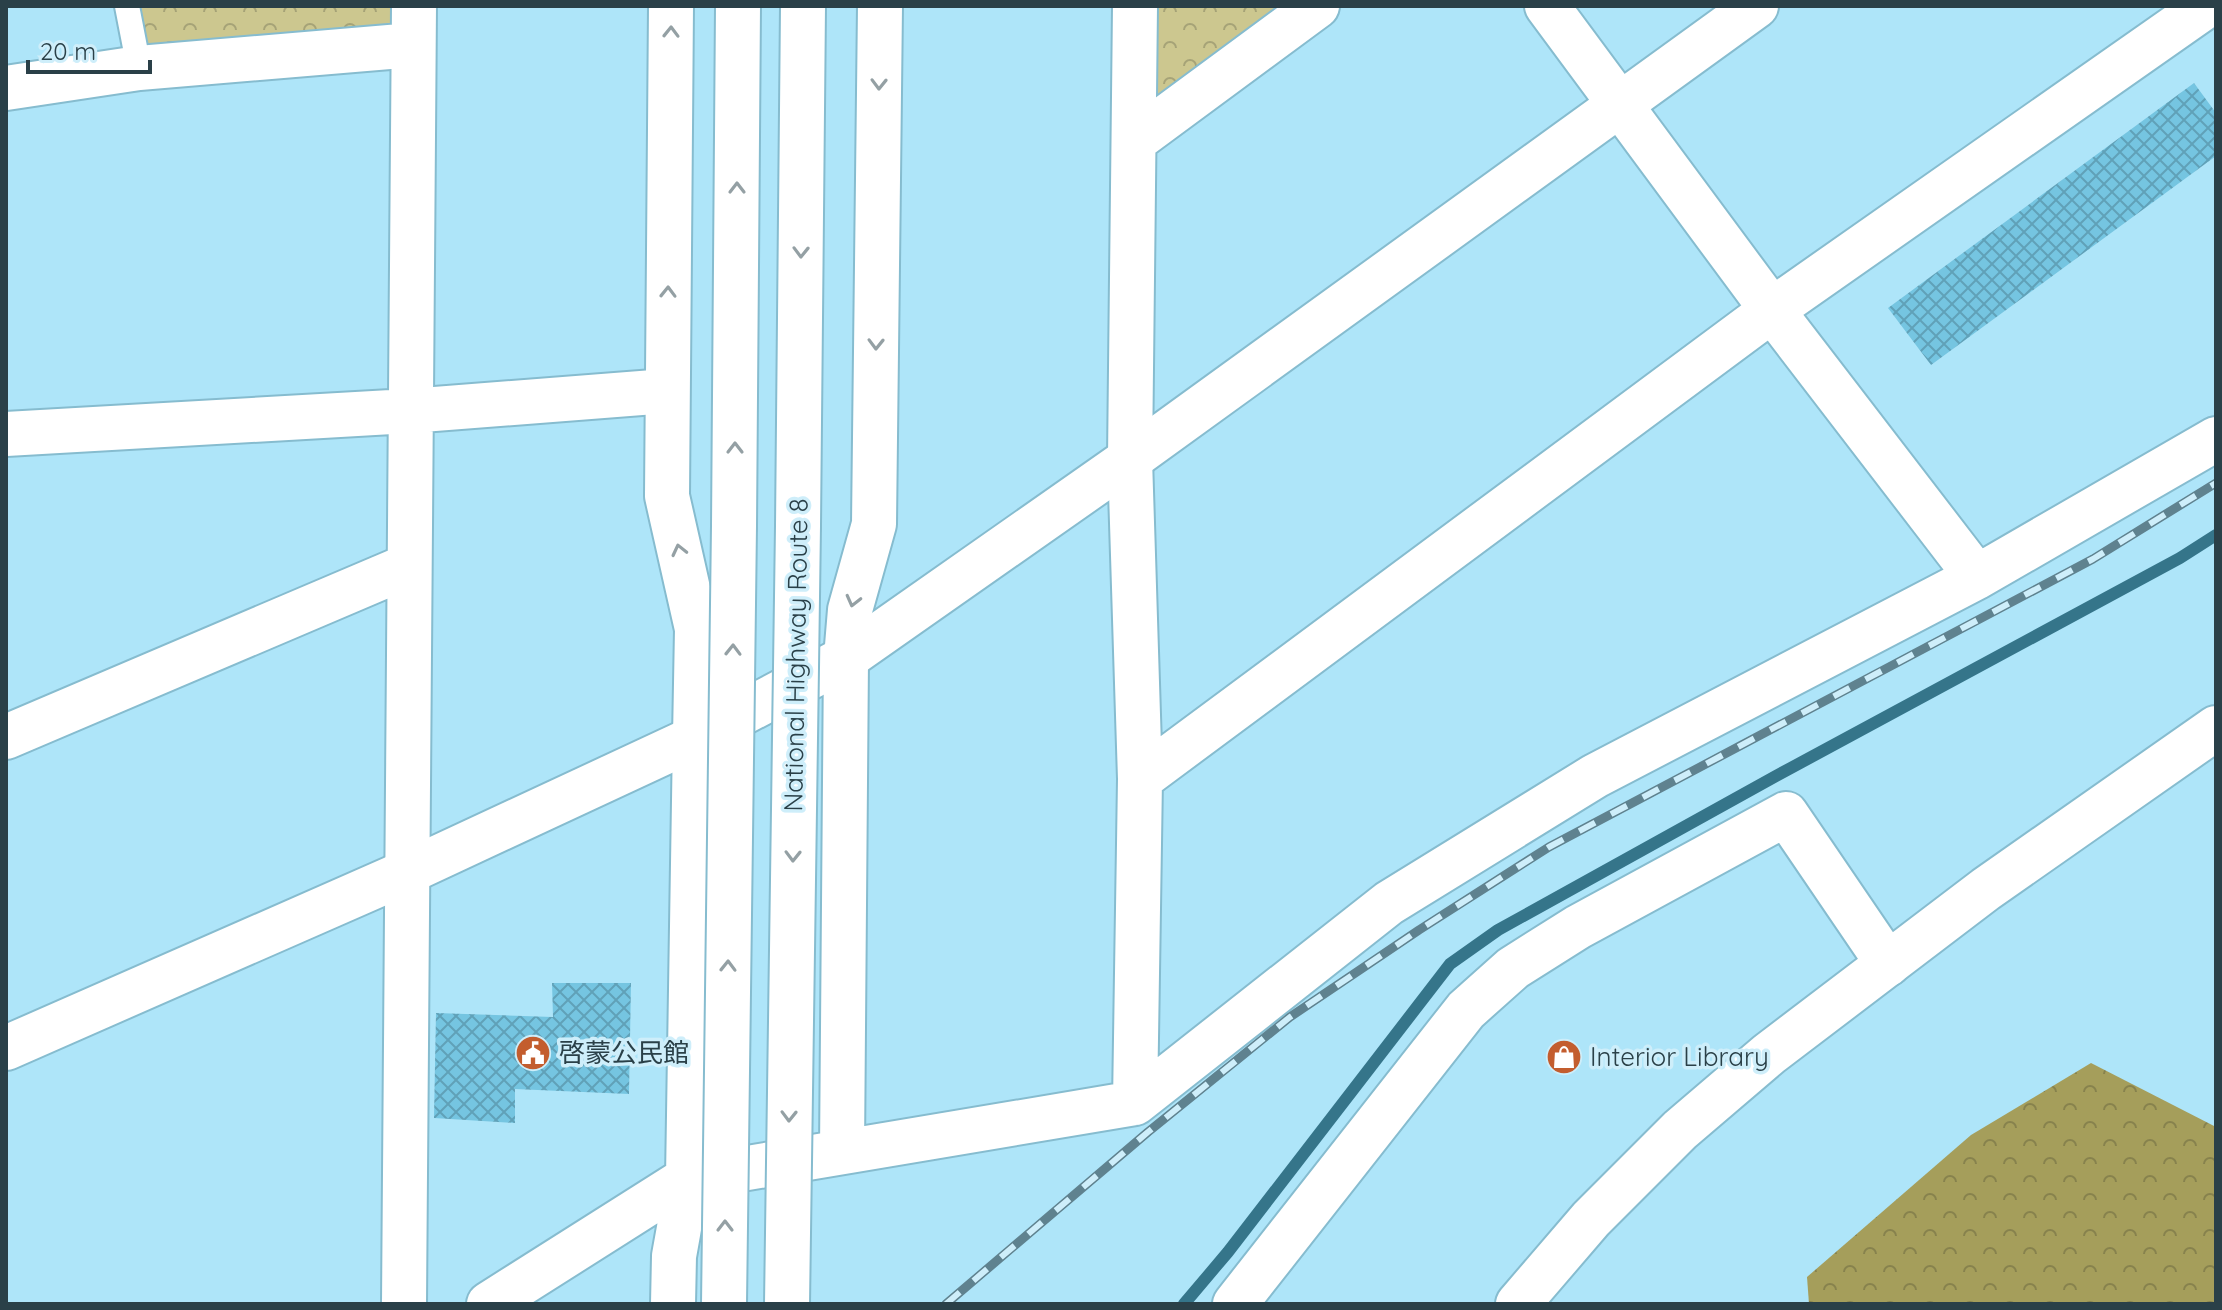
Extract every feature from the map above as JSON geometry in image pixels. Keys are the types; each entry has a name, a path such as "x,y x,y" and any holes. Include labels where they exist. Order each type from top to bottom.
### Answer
{"main road":[{"path":"671,6 667,496 697,629 688,1178 674,1256 673,1304"},
{"path":"724,1304 738,6"},
{"name":"National Highway Route 8","path":"787,1304 803,6"},
{"path":"842,1151 846,658 850,610 874,524 880,6"},
{"path":"1135,6 1130,459 1140,779 1135,1103"},
{"path":"1134,141 1317,6"},
{"path":"1547,6 1772,310 1977,577"},
{"path":"6,1048 407,872 695,738 846,658 1130,459 1756,6"},
{"path":"1140,779 1772,310 2207,11"},
{"path":"6,88 414,26 404,1304"},
{"path":"6,434 409,411 667,391"},
{"path":"489,1304 688,1178 1135,1103 1389,903 1595,776 1977,577 2216,439"},
{"path":"6,737 408,566"},
{"path":"1518,1304 1591,1219 1680,1130 1769,1054 1986,889 2216,728"},
{"path":"1235,1304 1466,1010 1501,978 1578,927 1786,814 1888,964"}],"lane":[{"path":"127,6 139,68"}],"green space":[{"path":"129,6 413,6 413,45 139,68"},
{"path":"1135,6 1317,6 1134,141"},
{"path":"2091,1063 2216,1127 2216,1304 1809,1304 1807,1277 1971,1135"}],"building":[{"path":"2194,83 2216,113 2216,156 1931,365 1888,308"},
{"name":"啓蒙公民館","path":"552,983 631,983 629,1094 515,1089 515,1123 434,1118 436,1013 553,1017"}],"waterway":[{"path":"1184,1304 1228,1252 1450,964 1498,930 2180,558 2216,535"}],"railway":[{"path":"946,1304 1148,1132 1290,1017 1419,930 1549,847 2093,559 2216,483"}],"place":[{"name":"啓蒙公民館","path":"533,1053"},
{"name":"Interior Library","path":"1564,1057"}]}
